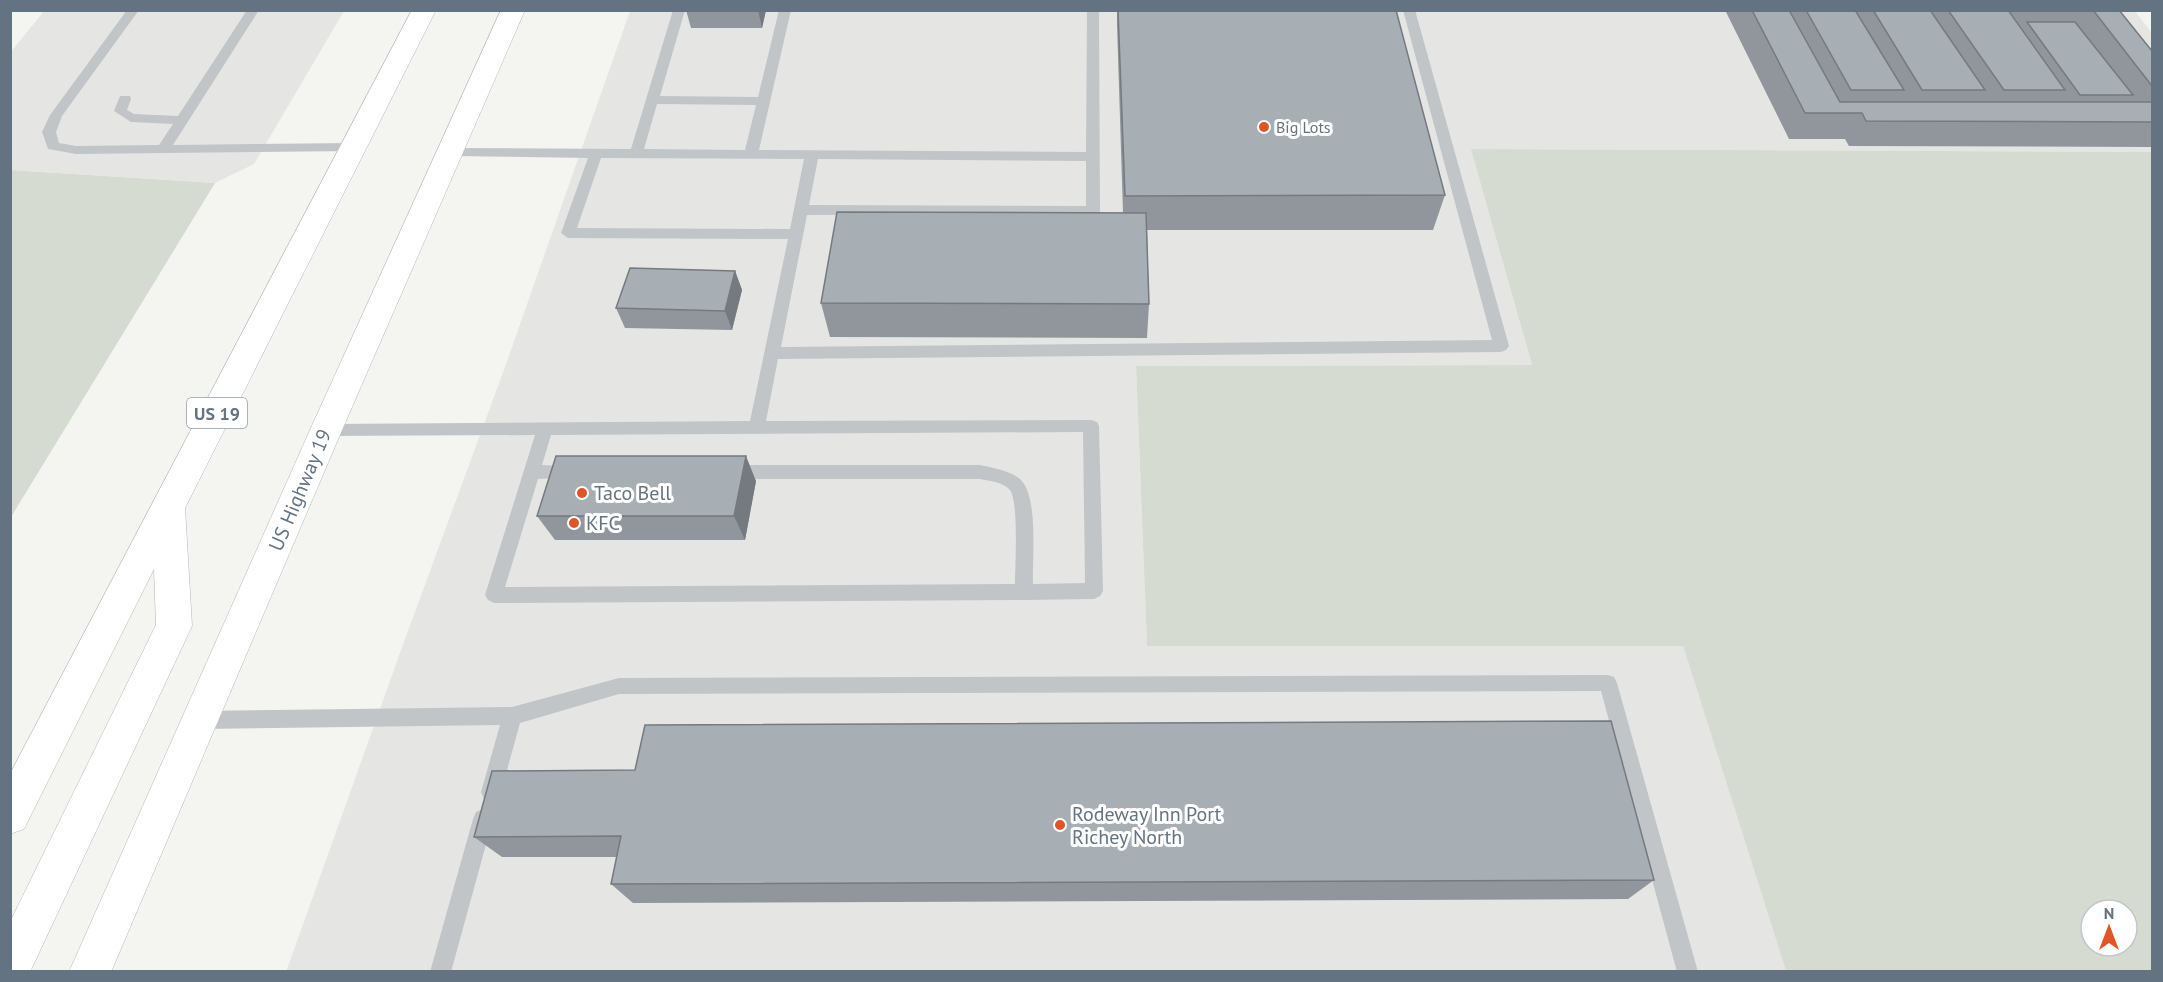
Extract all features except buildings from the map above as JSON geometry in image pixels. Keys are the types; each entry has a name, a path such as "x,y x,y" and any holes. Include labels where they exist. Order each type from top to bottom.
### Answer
{"highway":[{"name":"US 19","path":"10,815 424,10"},
{"name":"US Highway 19","path":"90,972 326,430 513,10"},
{"path":"10,968 174,626 169,507"}],"lane":[{"path":"133,10 56,115 49,132 53,146 76,150 354,147"},
{"path":"163,149 253,10"},
{"path":"636,153 680,10"},
{"path":"751,154 785,10"},
{"path":"801,210 1093,211 1093,10"},
{"path":"772,353 1501,346 1409,10"},
{"path":"125,99 120,111 131,118 180,120"},
{"path":"652,100 764,101"},
{"path":"451,152 1093,157"},
{"path":"596,153 568,233 796,234"},
{"path":"757,428 812,154"},
{"path":"326,430 1091,426 1094,591 494,595 545,429"},
{"path":"531,472 590,472"},
{"path":"720,472 980,472 1005,477 1018,489 1023,503 1024,592"},
{"path":"201,720 512,716 620,686 1608,683 1688,972"},
{"path":"440,972 512,716"}],"shaded area":[{"path":"2134,10 2152,33 2152,152 1472,149 1532,365 1136,366 1147,645 1683,646 1786,971 286,972 505,367 630,11"},
{"path":"44,11 344,11 254,164 215,183 11,170 10,53"},
{"path":"1471,149 2152,152 2152,971 1786,971 1683,646 1147,646 1136,366 1532,365"},
{"path":"10,170 215,183 11,517 10,517"}],"place":[{"name":"Big Lots","path":"1264,127"},
{"name":"Taco Bell","path":"582,493"},
{"name":"KFC","path":"574,523"},
{"name":"Rodeway Inn Port Richey North","path":"1060,825"}]}
